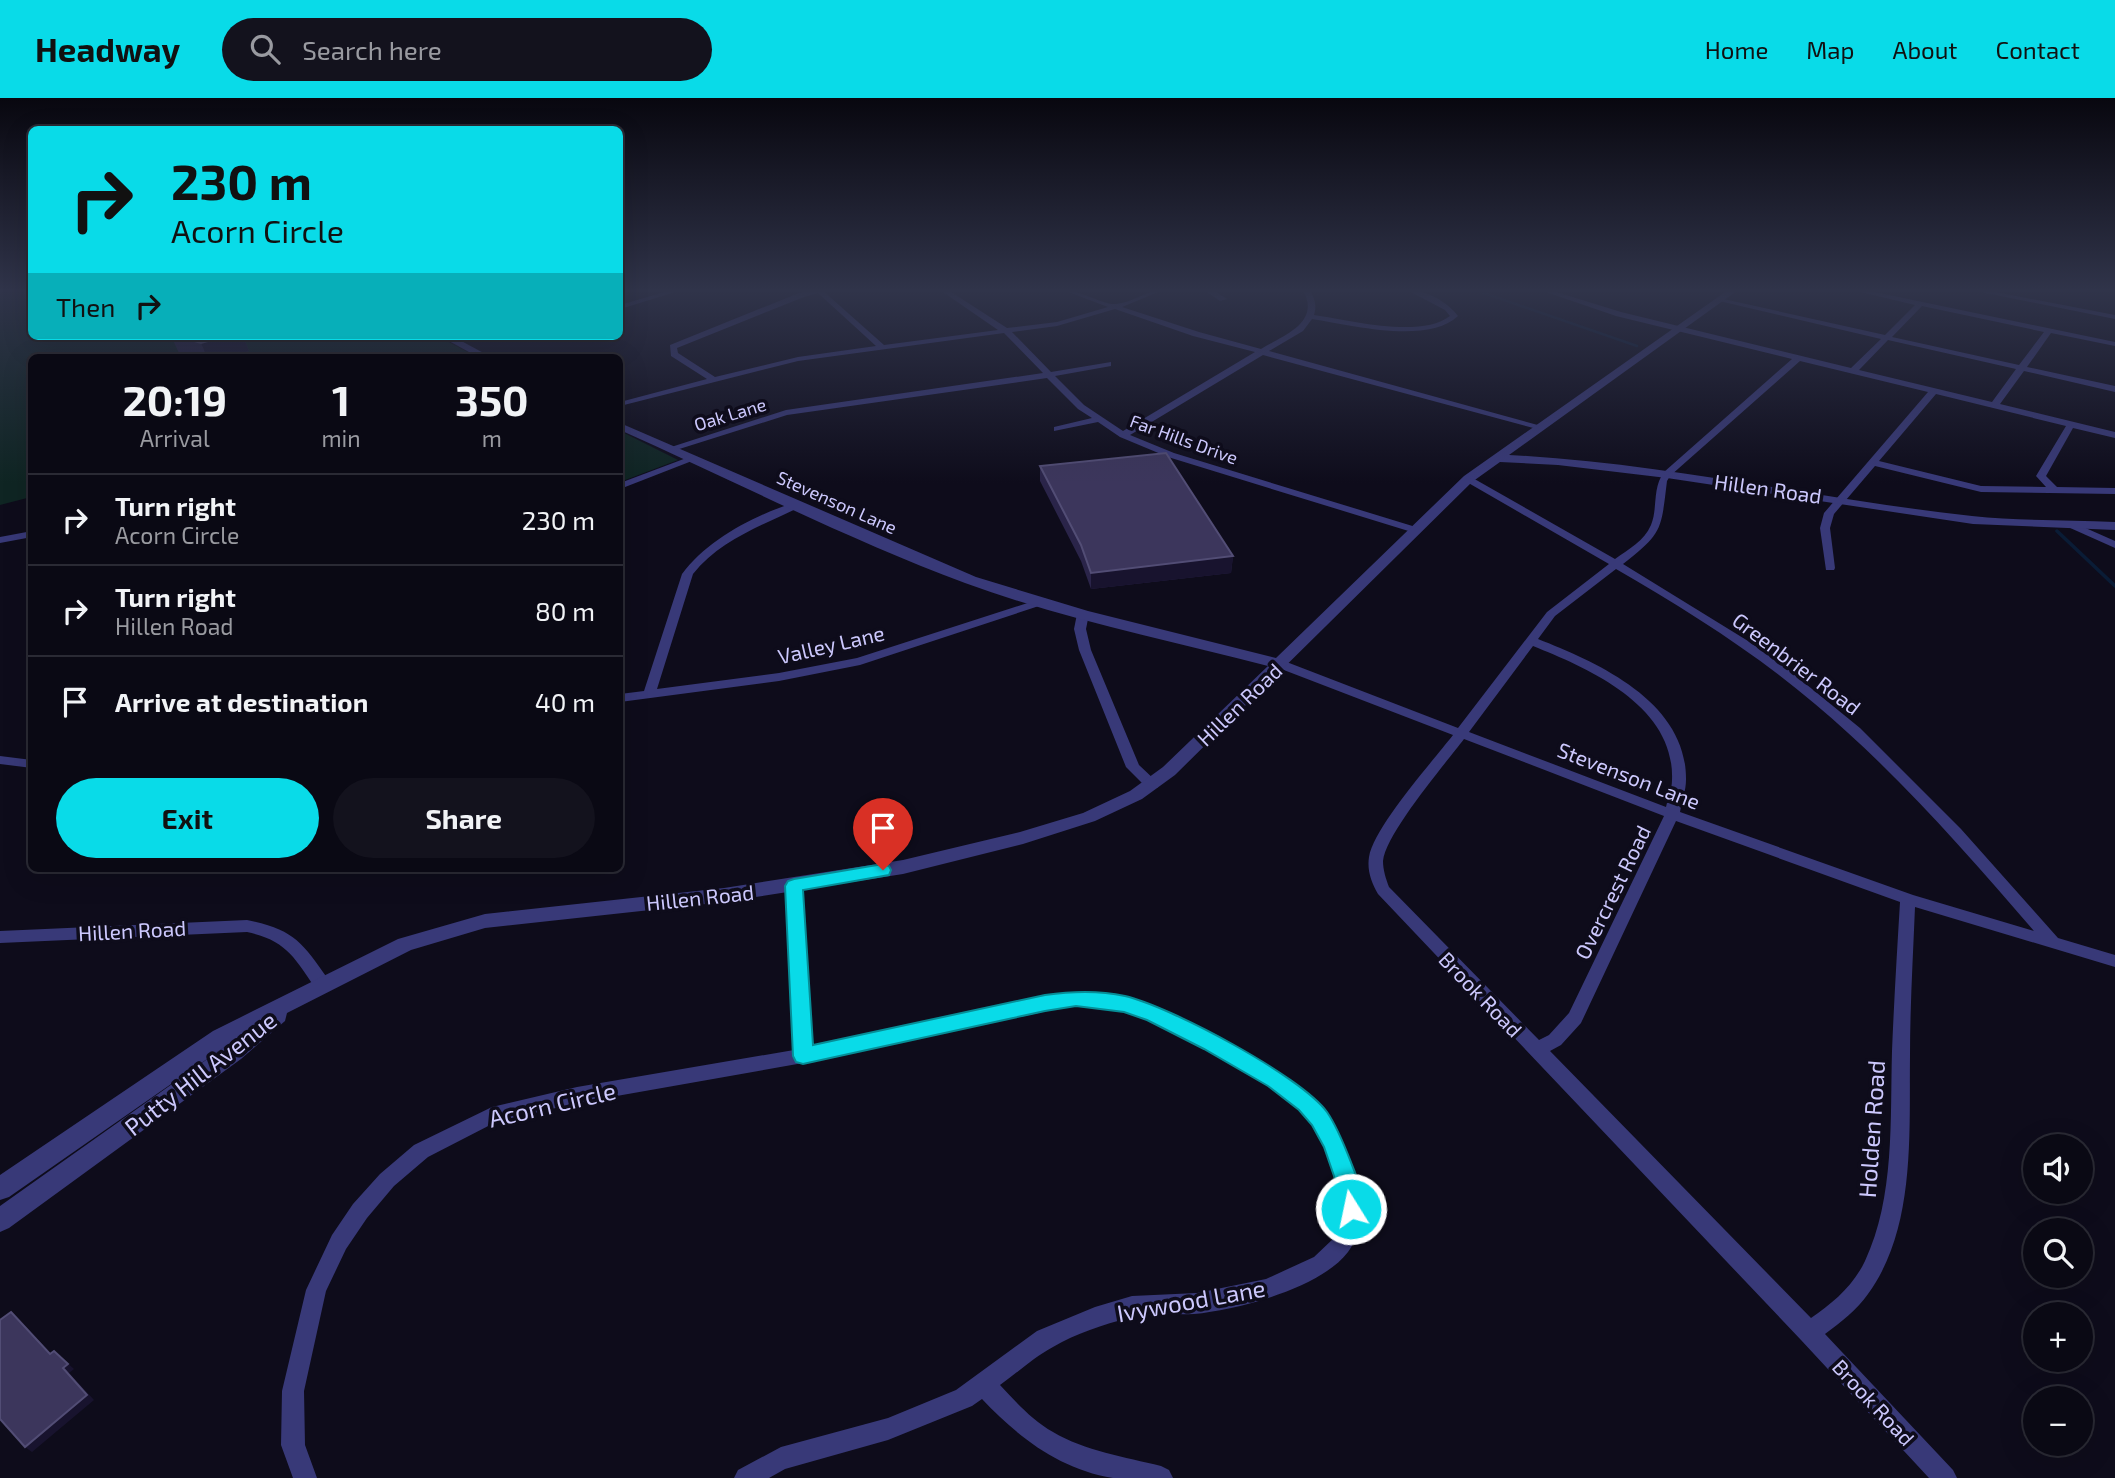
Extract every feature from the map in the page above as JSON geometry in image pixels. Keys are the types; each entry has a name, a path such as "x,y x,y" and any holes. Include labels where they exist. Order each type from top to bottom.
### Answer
{"street":[{"path":"675,354 712,379"},
{"path":"623,403 790,360 833,354"},
{"name":"Far Hills Drive","path":"1028,354 1097,420 1123,435 1171,455 1415,530"},
{"path":"1240,354 1535,430"},
{"path":"1123,435 1258,354"},
{"path":"1270,354 1535,430"},
{"path":"1495,458 1642,354"},
{"path":"1783,354 2115,435"},
{"path":"1853,371 1870,354"},
{"path":"1960,354 2115,390"},
{"path":"1994,405 2031,354"},
{"path":"1667,474 1798,358"},
{"name":"Oak Lane","path":"670,449 786,413 1049,376 1108,364"},
{"path":"1830,568 1826,520 1934,391"},
{"path":"1057,429 1097,420"},
{"path":"2054,490 2041,477 2071,424"},
{"name":"Stevenson Lane","path":"623,427 971,580 1083,614 1280,664 1672,814 1908,899 2115,961"},
{"name":"Hillen Road","path":"289,1003 405,944 485,921 794,886 903,867 1023,838 1089,817 1152,785 1169,771 1468,479 1495,458 1558,461 1667,474 1973,520 2115,526"},
{"path":"623,485 692,459"},
{"path":"1872,462 1974,489 2115,491"},
{"name":"Brook Road","path":"1667,474 1662,481 1653,532 1638,549 1557,609 1531,641 1378,846 1374,860 1376,878 1383,890 1945,1478"},
{"name":"Greenbrier Road","path":"1468,479 1617,564 1782,671 1874,747 1920,791 2051,940"},
{"path":"649,694 688,574 695,563 722,541 796,505"},
{"path":"2072,525 2115,545"},
{"path":"0,540 28,535"},
{"name":"Stevenson Lane","path":"1044,601 1129,624"},
{"name":"Valley Lane","path":"623,698 779,677 860,662 1044,601"},
{"path":"1083,614 1080,629 1084,650 1133,767 1152,785"},
{"name":"Overcrest Road","path":"1531,641 1577,660 1625,686 1657,716 1671,742 1681,776 1679,795 1672,814 1575,1018 1555,1040 1535,1050"},
{"path":"0,760 28,764"},
{"path":"794,886 803,1056"},
{"name":"Holden Road","path":"1808,1332 1840,1311 1856,1294 1872,1270 1884,1239 1894,1191 1899,1137 1908,899"},
{"name":"Hillen Road","path":"0,937 247,926 273,930 288,938 322,984"},
{"name":"Ivywood Lane","path":"803,1056 1045,1003 1076,998 1096,999 1125,1004 1154,1014 1240,1059 1297,1095 1319,1118 1329,1136 1345,1176 1351,1209 1341,1245 1321,1264 1268,1289 1197,1303 1132,1306 1095,1318 1045,1339 984,1385"},
{"name":"Putty Hill Avenue","path":"0,1189 221,1037 289,1003"},
{"name":"Putty Hill Avenue","path":"0,1220 233,1053 289,1003"},
{"name":"Acorn Circle","path":"305,1478 293,1445 293,1391 316,1290 339,1242 360,1210 404,1165 448,1135 492,1115 577,1095 803,1056"},
{"path":"746,1478 781,1459 888,1429 964,1398 984,1385 1030,1430 1059,1448 1079,1457 1161,1478"}],"green space":[{"path":"0,354 28,354 28,498 0,505"},
{"path":"623,432 678,460 623,481"}],"building":[{"path":"1166,453 1233,556 1091,573 1081,545 1040,466"},
{"path":"11,1312 50,1354 54,1351 68,1364 63,1368 87,1395 25,1447 0,1419 0,1320"}],"waterway":[{"path":"2057,531 2115,586"}],"route":[{"path":"883,870 794,886 803,1056 1045,1003 1076,998 1125,1004 1154,1014 1211,1043 1275,1080 1307,1104 1319,1118 1334,1145 1345,1176 1351,1209"}]}
